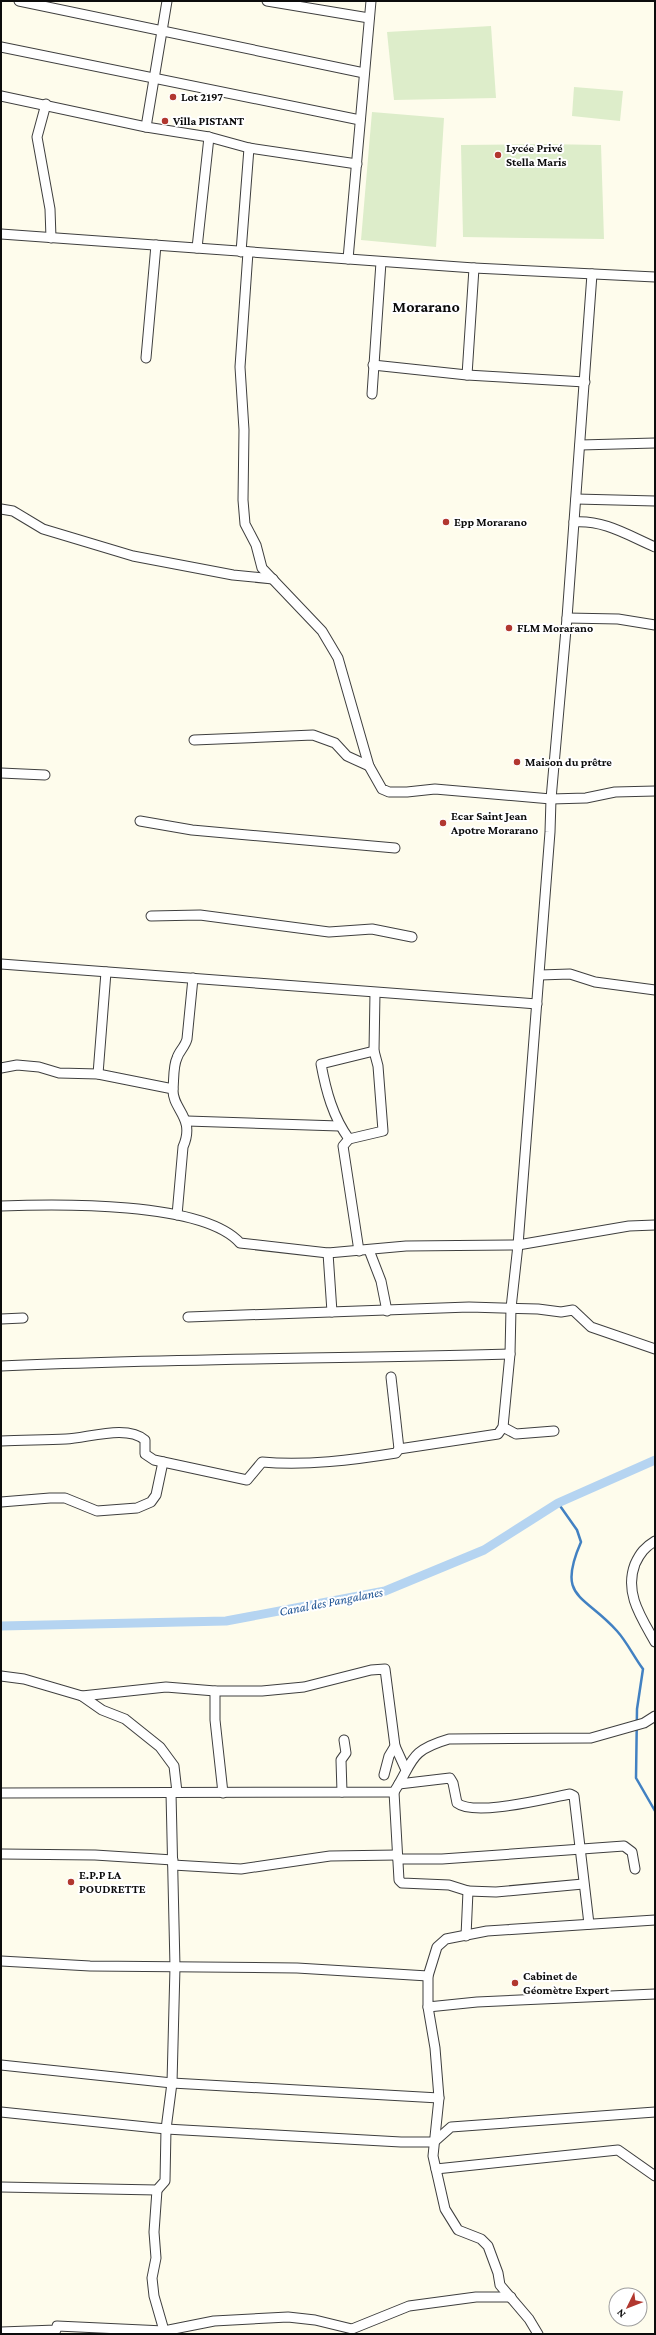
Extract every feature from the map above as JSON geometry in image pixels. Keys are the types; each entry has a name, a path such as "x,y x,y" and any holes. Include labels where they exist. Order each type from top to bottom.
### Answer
{"street":[{"path":"19,1 364,73"},
{"path":"146,127 168,1"},
{"path":"267,1 369,18"},
{"path":"348,259 371,1"},
{"path":"1,47 360,120"},
{"path":"1,96 46,104 146,127 209,137 249,148 357,164"},
{"path":"46,104 37,137 50,209 51,238"},
{"path":"197,248 209,137"},
{"path":"249,148 240,367 244,430 243,500 245,524 256,545 262,568 322,631 338,658 369,766 382,789 389,792 435,789 551,799 586,798 615,792 655,791"},
{"path":"1,234 381,262 655,277"},
{"path":"146,358 156,245"},
{"path":"372,394 381,262"},
{"path":"467,374 474,268"},
{"path":"1,1441 69,1439 99,1434 129,1434 145,1440 144,1449 149,1458 246,1480 262,1462 277,1463 359,1459 396,1453 400,1449 498,1434 503,1427 510,1354 511,1308 518,1245 540,975 551,799 567,618 592,274"},
{"path":"373,365 467,374 584,382"},
{"path":"580,445 655,443"},
{"path":"576,499 655,501"},
{"path":"1,509 13,511 43,529 133,556 234,574 272,579"},
{"path":"574,522 586,521 605,524 655,547"},
{"path":"567,618 618,619 655,625"},
{"path":"194,740 313,735 335,743 347,756 369,766"},
{"path":"1,773 45,775"},
{"path":"140,821 192,830 395,848"},
{"path":"151,916 200,915 328,932 372,929 412,937"},
{"path":"1,964 537,1004"},
{"path":"98,1074 106,972"},
{"path":"540,975 570,974 595,982 655,990"},
{"path":"177,1215 183,1147 186,1140 187,1121 173,1089 177,1057 184,1048 187,1039 193,978"},
{"path":"375,993 374,1051 378,1066 383,1131 349,1139 343,1146 364,1250 382,1281 387,1311"},
{"path":"349,1139 339,1126 325,1087 321,1064 374,1051"},
{"path":"1,1068 17,1066 39,1067 59,1073 98,1074 173,1089"},
{"path":"187,1121 339,1126"},
{"path":"1,1206 36,1205 123,1208 177,1215 231,1234 240,1243 328,1253 406,1246 518,1245 629,1226 655,1225"},
{"path":"328,1253 332,1312"},
{"path":"188,1318 332,1312 511,1308 561,1312 573,1310 591,1327 655,1349"},
{"path":"1,1318 22,1318"},
{"path":"1,1366 280,1357 395,1358 510,1354"},
{"path":"391,1377 400,1449"},
{"path":"503,1427 516,1434 554,1431"},
{"path":"1,1502 65,1498 97,1511 137,1508 151,1502 156,1495 163,1462"},
{"path":"655,1541 639,1554 632,1572 630,1592 638,1611 655,1642"},
{"path":"82,1696 166,1687 215,1691 262,1691 304,1688 371,1670 385,1669 395,1746 405,1768"},
{"path":"1,1676 24,1680 82,1696 102,1710 125,1719 160,1747 174,1766 173,1863 175,1967 172,2083 166,2129 165,2181 157,2190 154,2232 156,2258 152,2278 154,2296 164,2332"},
{"path":"215,1691 215,1720 223,1793"},
{"path":"583,1884 496,1892 468,1891 449,1885 402,1883 399,1880 397,1857 396,1788 404,1777 405,1768 414,1756 429,1745 449,1739 591,1738 644,1723 655,1716"},
{"path":"342,1792 341,1760 346,1753 344,1740"},
{"path":"384,1775 388,1756 395,1746"},
{"path":"1,1793 342,1792 396,1788 450,1778 453,1783 457,1803 467,1807 502,1807 570,1794 576,1802 583,1884 589,1924"},
{"path":"1,1854 96,1855 241,1869 330,1856 397,1857 581,1850 627,1846 632,1852 635,1869"},
{"path":"466,1936 468,1891"},
{"path":"538,2334 529,2318 500,2285 498,2273 488,2246 481,2239 458,2230 446,2210 433,2156 438,2098 435,2048 428,2007 428,1976 437,1947 446,1939 487,1931 655,1920"},
{"path":"1,1961 175,1967 297,1968 428,1976"},
{"path":"428,2007 477,2002 655,1994"},
{"path":"1,2065 172,2083 438,2098"},
{"path":"1,2112 166,2129 401,2142 434,2142 451,2127 655,2112"},
{"path":"436,2169 618,2150 655,2176"},
{"path":"1,2188 157,2190"},
{"path":"1,2332 56,2330 57,2326 164,2332 214,2321 288,2317 315,2320 352,2329 409,2306 476,2298 511,2297"}],"green space":[{"path":"491,26 496,98 394,100 387,32"},
{"path":"574,87 623,91 620,121 572,116"},
{"path":"372,112 444,118 436,247 361,240"},
{"path":"461,145 601,145 604,239 463,237"}],"waterway":[{"name":"Canal des Pangalanes","path":"1,1626 226,1621 385,1591 484,1550 558,1503 655,1460"},
{"path":"558,1503 577,1530 581,1542 571,1575 577,1594 621,1635 643,1669 637,1709 636,1778 655,1811"}],"place":[{"name":"Lot 2197","path":"173,97"},
{"name":"Villa PISTANT","path":"165,121"},
{"name":"Lycée Privé Stella Maris","path":"498,155"},
{"name":"Epp Morarano","path":"446,522"},
{"name":"FLM Morarano","path":"509,628"},
{"name":"Maison du prêtre","path":"517,762"},
{"name":"Ecar Saint Jean Apotre Morarano","path":"443,823"},
{"name":"E.P.P LA POUDRETTE","path":"71,1882"},
{"name":"Cabinet de Géomètre Expert","path":"515,1983"}],"district":[{"name":"Morarano","path":"426,306"}]}
